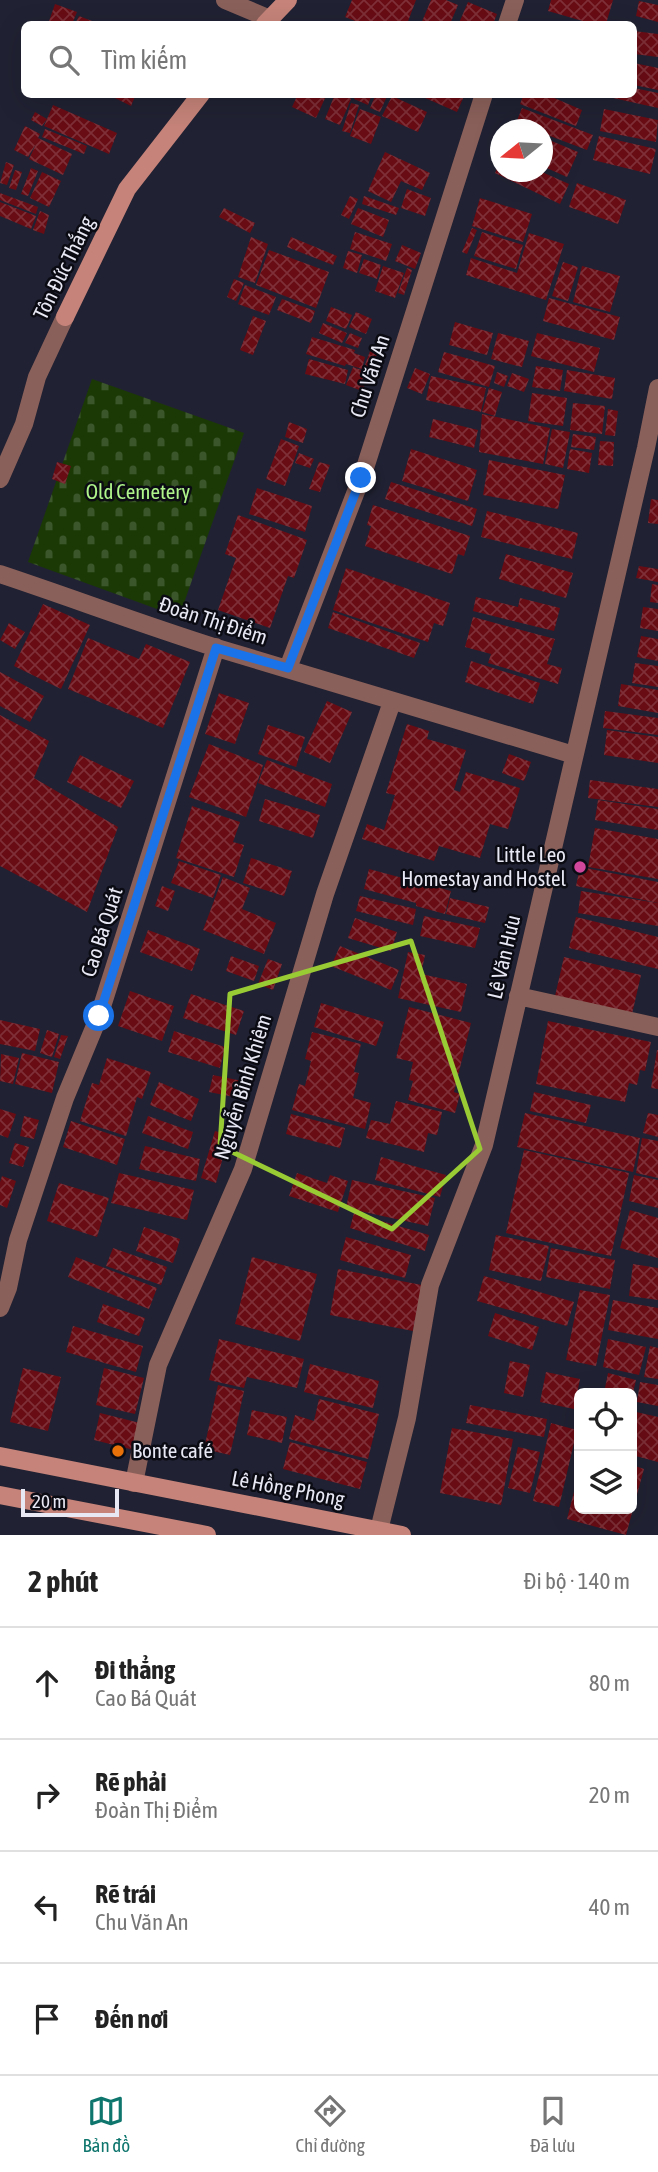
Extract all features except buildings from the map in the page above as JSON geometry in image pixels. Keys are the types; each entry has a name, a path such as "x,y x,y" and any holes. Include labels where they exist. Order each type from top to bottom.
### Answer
{"street":[{"path":"225,0 265,21"},
{"path":"268,21 288,0"},
{"path":"508,21 515,0"},
{"name":"Tôn Đức Thắng","path":"0,480 23,424 37,377 127,189 198,98"},
{"name":"Chu Văn An","path":"288,668 365,468 483,98"},
{"name":"Lê Văn Hưu","path":"379,1531 407,1418 430,1285 484,1145 573,755 652,449 658,388"},
{"name":"Đoàn Thị Điểm","path":"0,574 216,648 573,755"},
{"name":"Cao Bá Quát","path":"0,1308 8,1287 18,1240 65,1098 99,1016 216,648"},
{"name":"Nguyễn Bỉnh Khiêm","path":"134,1483 158,1365 243,1170 329,882 392,702"},
{"path":"518,996 658,1027"},
{"name":"Lê Hồng Phong","path":"0,1456 402,1535"},
{"path":"0,1495 207,1535"}],"highlighted area":[{"path":"411,941 480,1149 392,1229 220,1146 230,994"}],"green space":[{"name":"Old Cemetery","path":"92,379 244,433 179,617 28,562"}],"place":[{"name":"Little Leo Homestay and Hostel","path":"580,867"},
{"name":"Bonte café","path":"118,1451"}],"route":[{"path":"99,1016 216,648 288,668 361,478"}]}
